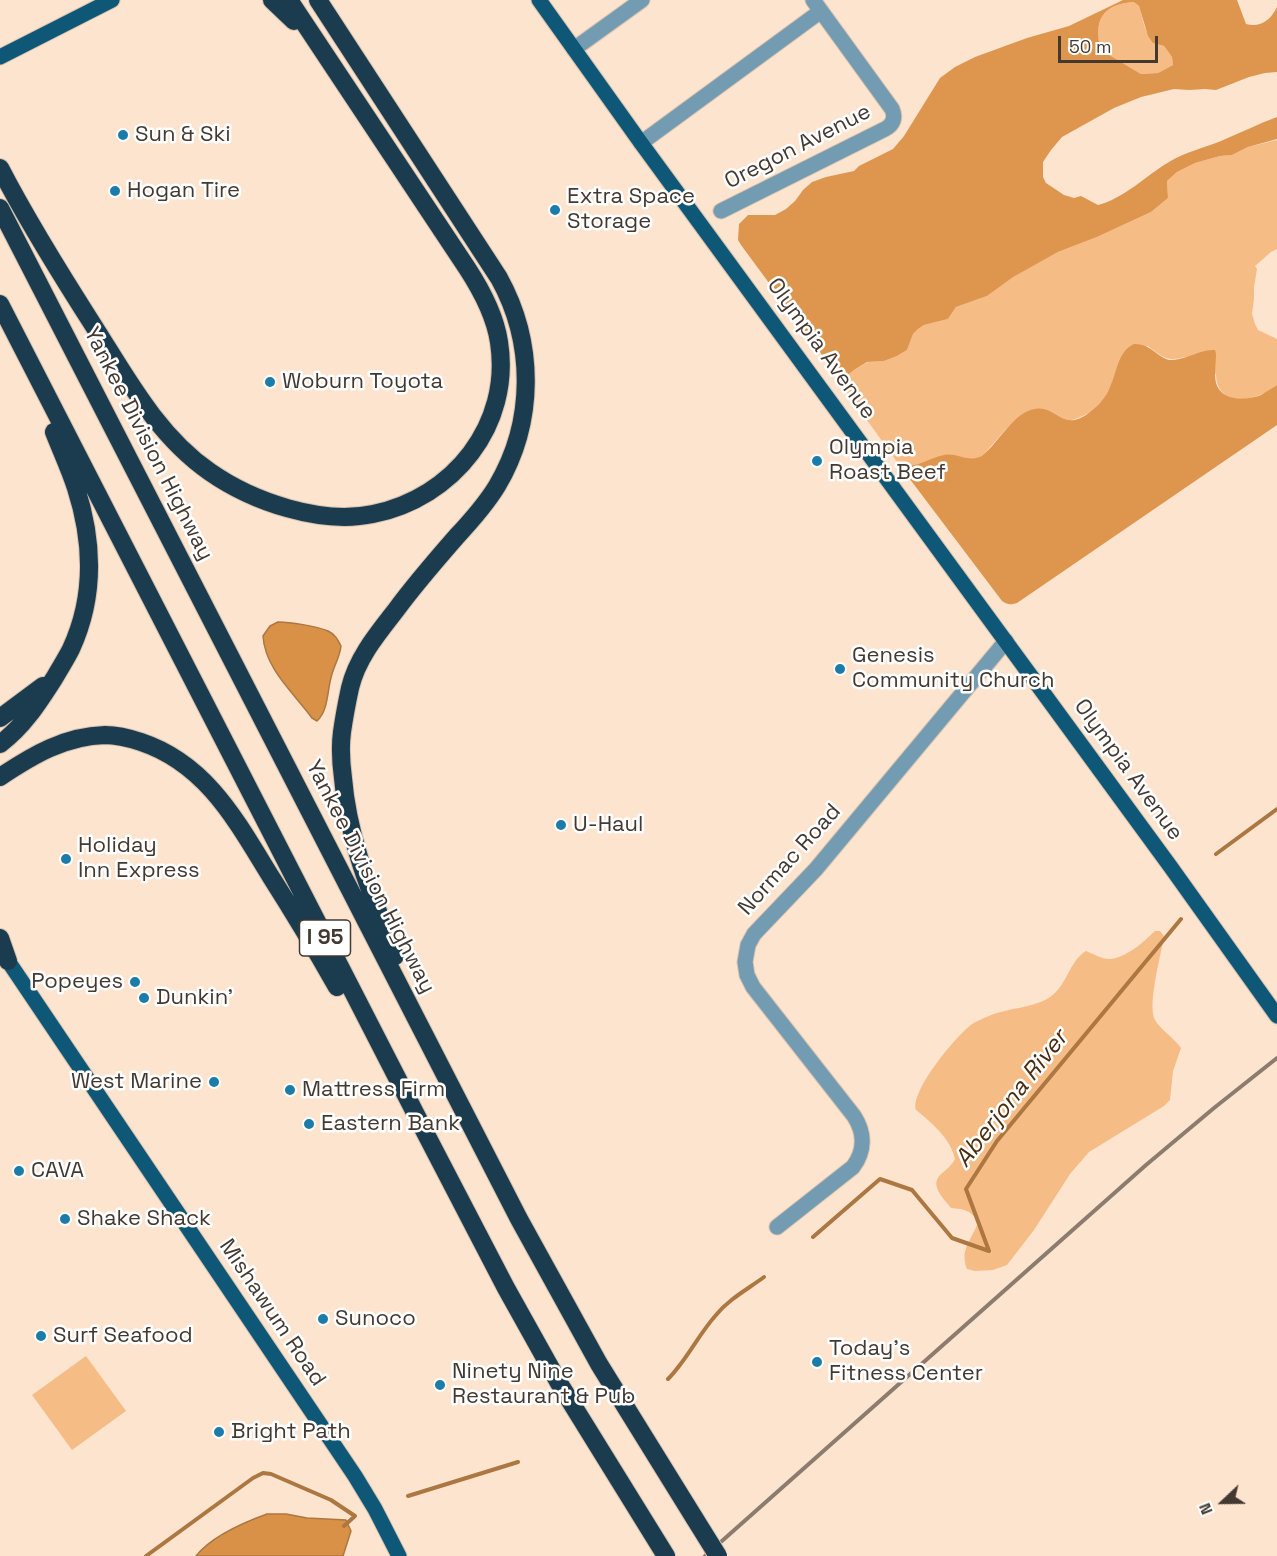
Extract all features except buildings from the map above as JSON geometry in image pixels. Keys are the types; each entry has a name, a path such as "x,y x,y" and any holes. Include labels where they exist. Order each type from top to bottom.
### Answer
{"highway":[{"path":"272,0 326,54"},
{"path":"0,168 41,243 140,399 167,434 196,461 212,473 260,499 291,509 318,514 351,516 372,514 420,498 447,479 464,463 484,435 494,412 501,367 499,340 492,313 480,288 289,0"},
{"path":"318,0 499,278 514,310 525,355 525,407 511,459 496,488 484,504 403,600 370,645 351,685 341,734 344,786 355,847 372,897 431,1047"},
{"name":"Yankee Division Highway","path":"0,208 519,1219 573,1318 718,1556"},
{"path":"0,744 30,714 64,662 81,625 89,581 88,542 76,487 3,310"},
{"name":"I 95","path":"3,310 506,1288 559,1383 664,1553"},
{"path":"0,717 54,677"},
{"path":"0,777 31,756 56,745 77,738 106,735 128,738 151,746 176,758 201,778 222,801 251,844 428,1138"},
{"path":"0,783 17,765"},
{"path":"0,938 4,955"}],"main road":[{"path":"0,57 112,0"},
{"name":"Olympia Avenue","path":"539,0 1277,1016"},
{"name":"Mishawum Road","path":"4,955 355,1476 399,1556"}],"street":[{"path":"574,49 642,0"},
{"path":"641,143 817,6"},
{"name":"Oregon Avenue","path":"721,211 885,129 893,120 892,109 817,6"},
{"name":"Normac Road","path":"777,1227 850,1170 861,1154 862,1138 860,1126 854,1116 753,987 746,967 748,945 757,930 816,869 1006,641"}],"shaded area":[{"path":"1123,0 1237,0 1246,24 1251,25 1264,22 1272,16 1277,7 1277,72 1249,77 1216,90 1174,89 1141,97 1114,108 1062,137 1043,162 1043,177 1046,183 1064,195 1074,198 1081,196 1098,205 1107,202 1117,198 1175,159 1277,117 1277,139 1248,147 1232,155 1195,163 1177,172 1167,181 1168,198 1151,212 1058,252 1013,277 987,296 956,307 948,319 924,325 918,329 913,334 907,350 884,361 867,362 844,378 842,382 741,245 738,240 739,224 748,215 775,215 795,201 812,182 854,171 859,166 893,149 904,136 940,78 955,67 975,57 1027,38 1069,26","holes":["1134,2 1139,6 1148,36 1153,43 1164,46 1172,57 1173,65 1158,73 1141,74 1101,50 1099,23 1107,10 1123,3"]},
{"path":"1134,2 1139,6 1149,36 1153,41 1164,46 1172,57 1173,65 1158,73 1141,74 1101,50 1098,31 1102,16 1114,6"},
{"path":"1277,140 1277,249 1255,266 1257,269 1252,314 1258,330 1277,339 1277,385 1267,392 1244,399 1230,397 1220,389 1216,374 1185,357 1165,358 1148,346 1124,352 1110,388 1103,400 1089,413 1069,421 1053,413 1023,414 978,458 971,460 963,457 933,459 909,467 900,466 846,391 842,382 844,378 868,362 884,361 907,350 913,334 924,325 948,319 956,307 987,296 1013,276 1058,252 1151,212 1168,198 1167,181 1177,172 1195,163 1232,155 1248,147"},
{"path":"1134,344 1146,346 1168,360 1215,350 1216,383 1219,389 1228,396 1241,399 1255,397 1277,385 1277,425 1017,603 1002,601 900,466 917,464 944,455 979,457 990,449 1007,428 1027,411 1043,409 1066,420 1080,418 1099,404 1110,387 1121,357"},
{"path":"278,622 317,627 328,631 334,635 341,646 330,680 326,705 317,721 312,718 282,680 269,659 263,636 270,626"},
{"path":"1155,931 1160,931 1164,936 1155,980 1153,1013 1157,1023 1181,1048 1173,1071 1170,1100 1164,1106 1089,1152 1070,1174 1034,1230 1007,1265 993,1270 967,1269 966,1249 978,1222 967,1211 951,1208 937,1187 938,1178 955,1159 945,1138 916,1110 920,1090 946,1051 972,1024 996,1013 1044,1001 1056,992 1080,955 1086,951 1103,958 1116,958 1134,949"},
{"path":"86,1356 126,1411 72,1450 32,1395"},
{"path":"267,1514 346,1520 351,1531 343,1556 196,1556 219,1536"}],"waterway":[{"name":"Aberjona River","path":"1216,854 1277,809"},
{"name":"Aberjona River","path":"813,1237 880,1179 912,1190 952,1238 989,1251 966,1189 997,1141 1181,919"},
{"name":"Aberjona River","path":"668,1379 721,1309 764,1277"},
{"name":"Aberjona River","path":"408,1496 518,1462"},
{"name":"Aberjona River","path":"146,1556 263,1473 271,1474 331,1500 355,1516 344,1526"}],"railway":[{"path":"705,1556 1146,1165 1277,1058"}],"place":[{"name":"Sun & Ski","path":"123,135"},
{"name":"Hogan Tire","path":"115,191"},
{"name":"Extra Space Storage","path":"555,210"},
{"name":"Woburn Toyota","path":"270,382"},
{"name":"Olympia Roast Beef","path":"817,461"},
{"name":"Genesis Community Church","path":"840,669"},
{"name":"U-Haul","path":"561,825"},
{"name":"Holiday Inn Express","path":"66,859"},
{"name":"Popeyes","path":"135,982"},
{"name":"Dunkin'","path":"144,998"},
{"name":"West Marine","path":"214,1082"},
{"name":"Mattress Firm","path":"290,1090"},
{"name":"Eastern Bank","path":"309,1124"},
{"name":"CAVA","path":"19,1171"},
{"name":"Shake Shack","path":"65,1219"},
{"name":"Sunoco","path":"323,1319"},
{"name":"Surf Seafood","path":"41,1336"},
{"name":"Today's Fitness Center","path":"817,1362"},
{"name":"Ninety Nine Restaurant & Pub","path":"440,1385"},
{"name":"Bright Path","path":"219,1432"}]}
